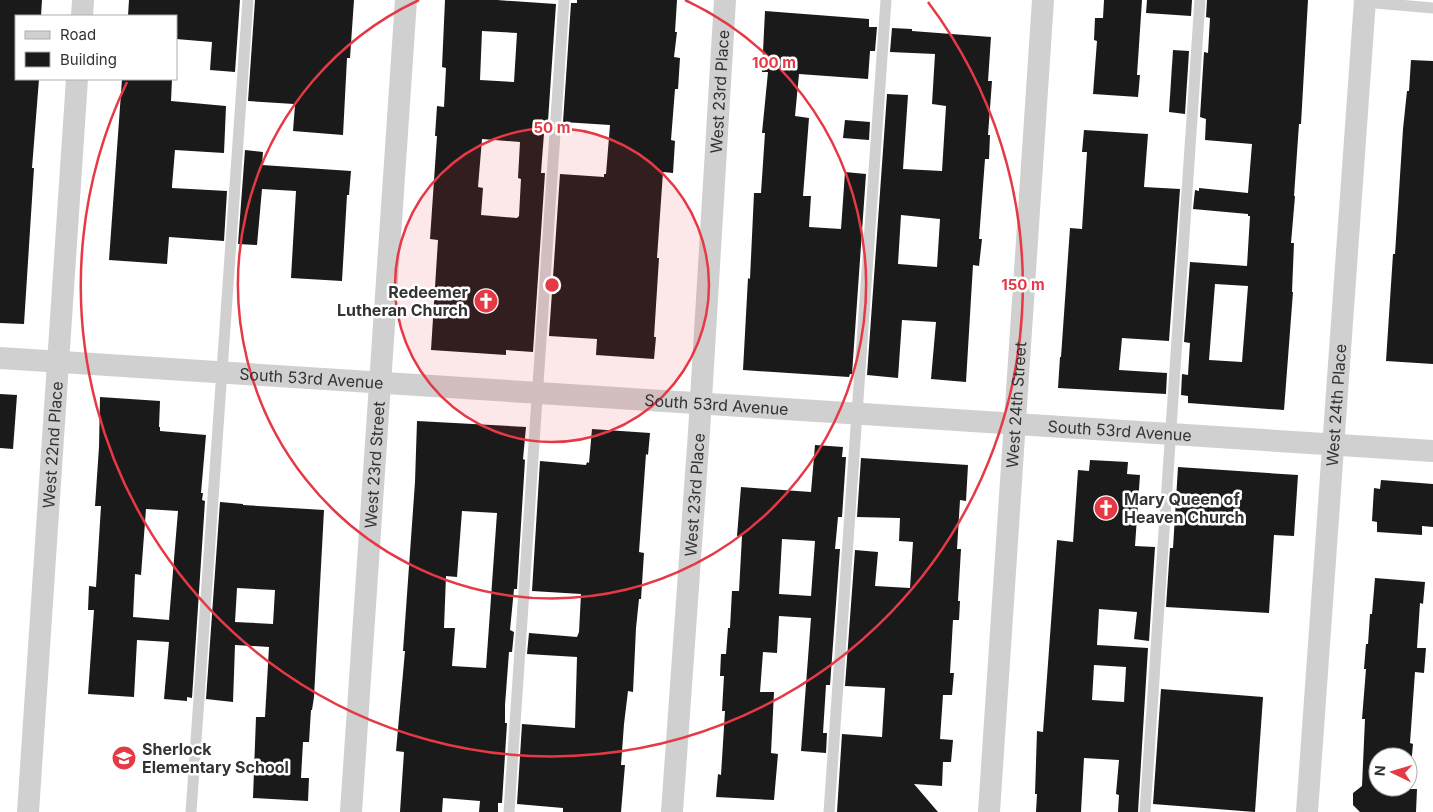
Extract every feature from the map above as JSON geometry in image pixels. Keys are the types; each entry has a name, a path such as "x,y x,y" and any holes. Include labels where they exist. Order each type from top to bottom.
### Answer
{"street":[{"path":"82,15 83,0"},
{"name":"West 23rd Street","path":"351,812 406,0"},
{"name":"West 23rd Place","path":"672,812 726,0"},
{"name":"West 24th Street","path":"989,812 1043,0"},
{"name":"West 24th Place","path":"1307,812 1365,1"},
{"name":"West 22nd Place","path":"28,812 78,80"},
{"name":"South 53rd Avenue","path":"0,358 1433,451"}],"lane":[{"path":"192,812 248,0"},
{"path":"509,812 564,0"},
{"path":"829,812 886,0"},
{"path":"1145,812 1200,0"},
{"path":"1365,1 1433,8"}],"building":[{"path":"0,0 42,0 41,15 15,15 15,80 39,80 32,168 34,168 24,324 0,323"},
{"path":"129,0 240,0 235,72 210,70 212,42 178,39 178,15 128,15"},
{"path":"255,0 354,0 350,58 347,58 343,135 293,131 294,104 248,101"},
{"path":"445,0 497,0 556,4 548,121 545,121 541,173 545,173 533,352 506,350 506,355 431,350 438,240 430,239 437,136 435,136 437,106 444,107 446,68 442,67","holes":["482,31 517,33 514,82 480,80","482,139 520,142 518,178 521,179 519,216 517,218 481,215 483,188 478,187"]},
{"path":"577,0 677,0 675,32 677,32 674,57 680,58 678,89 675,89 671,140 675,141 673,173 663,172 657,258 659,258 654,359 596,355 597,339 549,336 560,174 604,177 604,174 606,174 610,125 563,122 571,3 577,3"},
{"path":"1104,0 1142,0 1137,75 1140,75 1138,97 1093,94 1097,41 1094,40 1095,18 1103,18"},
{"path":"1147,0 1192,0 1191,16 1146,13"},
{"path":"1207,0 1308,0 1301,124 1299,124 1291,243 1294,243 1293,292 1284,410 1188,403 1188,396 1181,395 1182,374 1188,375 1190,343 1184,342 1190,262 1247,266 1250,216 1248,214 1193,209 1195,190 1199,191 1199,188 1248,193 1252,144 1205,140 1206,119 1200,117 1204,52 1208,53 1210,18 1206,17","holes":["1215,284 1248,286 1242,362 1209,360"]},
{"path":"765,11 869,19 869,27 877,27 875,51 870,51 868,79 799,74 795,116 809,118 803,196 811,196 809,227 841,229 845,172 866,174 852,374 849,377 743,370 754,193 761,193 765,133 762,133 768,72 762,72"},
{"path":"892,28 991,37 988,81 992,81 988,135 990,135 989,159 985,159 979,239 982,239 979,266 973,265 966,382 931,379 936,322 902,320 898,378 867,375 887,94 908,95 903,169 942,171 946,106 932,104 935,54 890,52","holes":["901,215 940,219 937,267 898,264"]},
{"path":"1173,50 1189,51 1185,114 1169,112"},
{"path":"1411,60 1433,61 1433,364 1386,361 1403,129 1407,91 1409,91"},
{"path":"122,80 172,80 171,101 226,106 224,153 175,150 172,186 172,188 227,191 224,241 169,237 167,264 109,260"},
{"path":"845,120 870,122 869,140 843,138"},
{"path":"1084,130 1148,134 1144,187 1180,189 1169,341 1122,338 1119,370 1167,373 1166,394 1058,388 1070,228 1082,229 1087,152 1082,152"},
{"path":"245,150 263,152 262,165 351,171 349,195 347,195 342,281 291,278 296,191 262,189 257,245 238,244"},
{"path":"0,394 17,395 13,449 0,448"},
{"path":"100,397 160,401 160,431 206,435 201,493 203,493 202,500 205,501 192,698 187,697 187,701 164,699 169,642 137,640 134,697 88,694 94,610 88,610 89,586 96,587 101,506 95,506","holes":["146,509 178,511 169,620 133,617 135,574 141,575"]},
{"path":"417,421 526,427 517,589 514,589 510,630 514,632 512,652 509,652 505,705 505,723 507,723 502,803 498,803 498,812 479,812 480,801 443,798 442,812 400,812 404,752 396,751 405,651 403,651 415,482","holes":["462,511 497,513 486,668 452,666 455,628 444,628 446,576 457,577"]},
{"path":"592,429 650,433 648,455 646,454 639,552 644,553 641,599 639,599 636,628 633,692 628,691 624,724 621,765 625,765 621,812 563,812 563,808 517,804 522,724 575,728 577,657 527,654 529,633 577,637 579,632 581,594 532,591 540,461 586,465 587,462 589,463"},
{"path":"815,445 843,447 842,457 846,457 842,517 838,517 835,549 840,549 830,685 826,685 823,733 827,733 826,753 801,751 811,618 779,616 777,653 763,652 760,692 774,692 771,753 778,754 774,800 716,797 718,774 721,775 725,711 722,711 724,676 720,676 721,654 726,654 728,628 730,628 732,591 739,591 742,536 737,536 741,487 811,492","holes":["782,539 815,541 811,596 779,594"]},
{"path":"861,458 968,465 966,501 960,500 957,549 961,549 958,601 960,601 959,620 953,620 950,673 954,673 952,695 943,695 940,739 953,740 951,762 943,762 942,786 914,784 938,812 837,812 842,734 882,737 885,688 845,686 855,550 878,552 875,586 910,588 913,542 899,541 900,518 857,517"},
{"path":"1090,460 1128,462 1127,474 1140,475 1135,546 1155,547 1149,641 1134,639 1137,612 1099,609 1097,645 1148,648 1138,812 1118,812 1119,795 1116,794 1119,760 1084,758 1081,812 1036,812 1037,731 1043,732 1057,540 1073,542 1078,470 1089,471","holes":["1094,665 1126,667 1124,702 1092,700"]},
{"path":"1178,467 1298,475 1294,536 1274,535 1269,613 1166,607 1170,548 1173,548"},
{"path":"1381,480 1433,484 1433,527 1422,526 1422,535 1377,532 1377,522 1372,521 1374,488 1380,489"},
{"path":"220,502 324,510 314,697 311,710 309,742 303,742 301,778 309,778 308,801 253,798 256,717 265,717 269,647 235,645 233,702 206,699","holes":["237,588 275,590 273,624 235,622"]},
{"path":"1375,578 1425,582 1423,604 1420,603 1417,648 1426,648 1424,673 1415,672 1410,743 1413,744 1413,747 1368,747 1368,797 1417,797 1416,812 1360,812 1353,805 1353,793 1362,786 1365,719 1362,719 1366,669 1364,669 1370,614 1372,614"},
{"path":"1161,689 1263,697 1255,812 1153,804"}],"place":[{"name":"Redeemer Lutheran Church","path":"486,301"},
{"name":"Mary Queen of Heaven Church","path":"1106,508"},
{"name":"Sherlock Elementary School","path":"124,758"}]}
